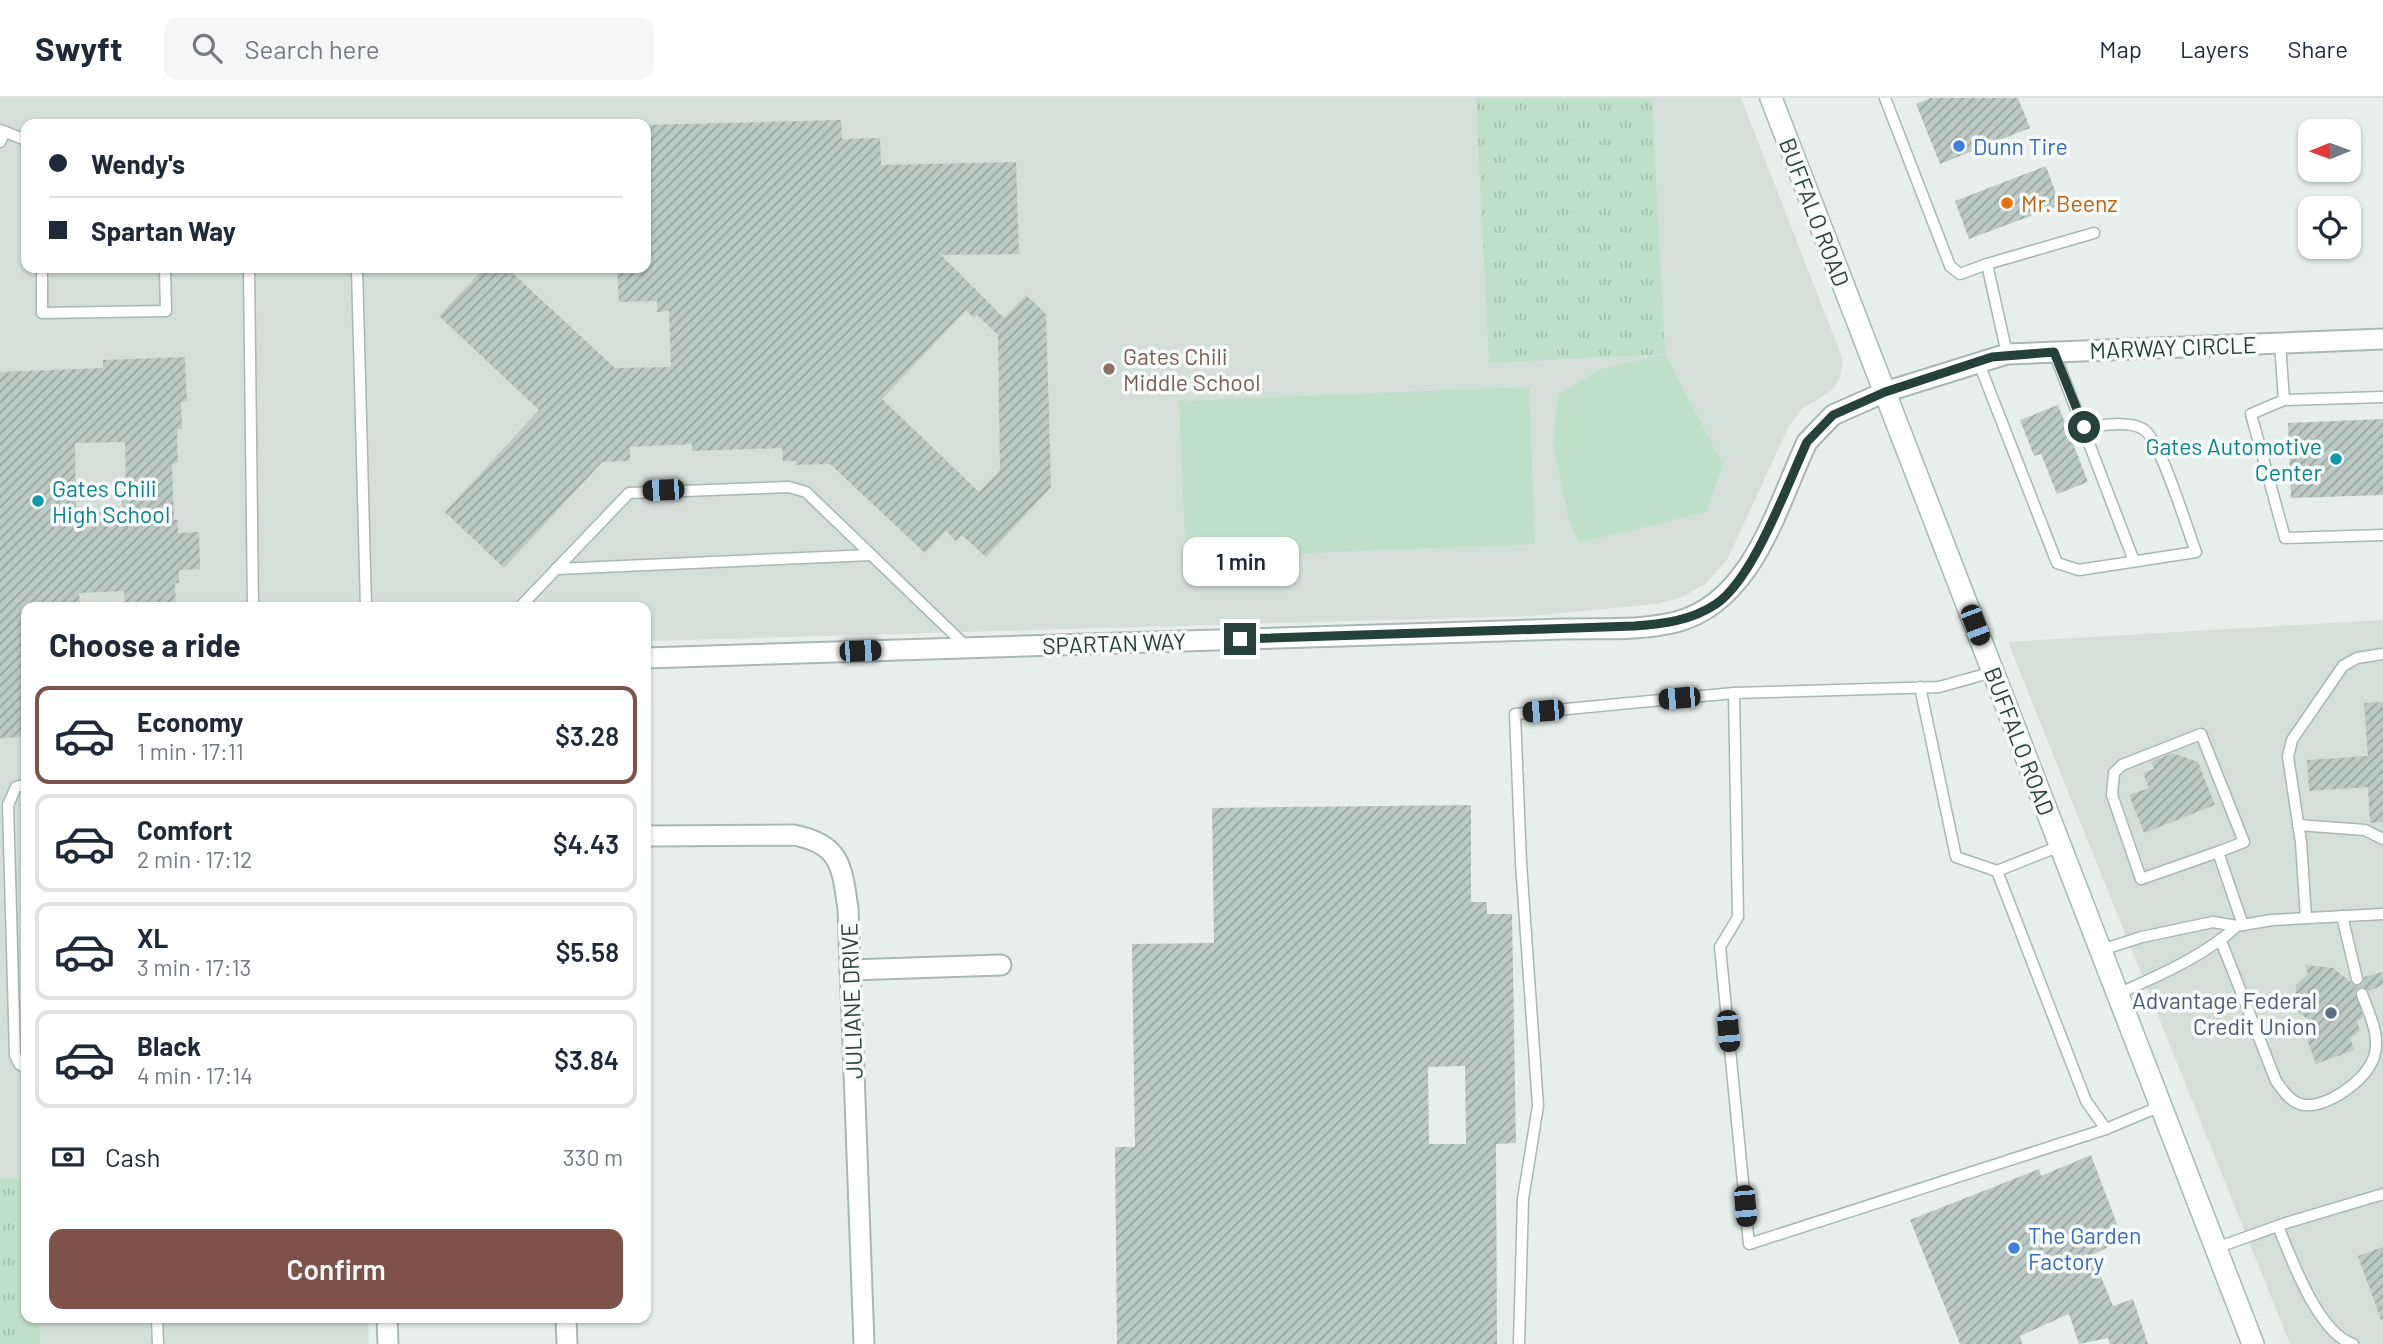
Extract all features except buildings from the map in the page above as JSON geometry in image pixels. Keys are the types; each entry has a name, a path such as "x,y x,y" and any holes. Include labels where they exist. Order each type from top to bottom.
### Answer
{"main road":[{"name":"BUFFALO ROAD","path":"1771,98 2253,1344"}],"street":[{"name":"MARWAY CIRCLE","path":"1885,392 1978,360 2007,354 2383,339"},
{"name":"SPARTAN WAY","path":"651,657 1585,629 1676,622 1717,604 1738,580 1754,556 1807,442 1818,428 1833,415 1885,392"},
{"name":"JULIANE DRIVE","path":"651,836 794,835 814,839 832,851 842,867 848,909 864,1344"},
{"path":"850,970 1001,965"},
{"path":"387,1323 388,1344"},
{"path":"566,1323 567,1344"}],"lane":[{"path":"1885,98 1950,266 1960,274 2094,233"},
{"path":"0,142 3,131 21,138"},
{"path":"1987,264 2007,354"},
{"path":"42,273 42,313 166,311 165,273"},
{"path":"249,273 253,602"},
{"path":"357,273 366,602"},
{"path":"2280,343 2284,400"},
{"path":"2054,352 2134,561"},
{"path":"1978,360 2057,563 2079,570 2196,552 2164,463 2146,430 2134,425 2084,427"},
{"path":"2383,397 2284,400 2251,414 2285,538 2383,535"},
{"path":"525,602 621,499 637,491 798,488 967,648"},
{"path":"556,569 871,555"},
{"path":"2305,918 2298,825 2288,757 2292,740 2343,666 2357,658 2383,654"},
{"path":"1519,1344 1524,1199 1538,1106 1521,863 1515,714 1734,693 1939,687 1993,672"},
{"path":"1920,687 1956,857 1997,871 2060,846"},
{"path":"1734,693 1738,916 1720,947 1749,1244 2106,1129 2161,1106"},
{"path":"2201,734 2245,842 2218,852 2141,878 2112,795 2114,773 2122,765 2201,734"},
{"path":"21,786 16,787 8,805 15,1055 21,1065"},
{"path":"2298,825 2365,830 2380,838"},
{"path":"2218,852 2240,925"},
{"path":"1997,871 2086,1101 2106,1129"},
{"path":"2101,951 2185,927 2213,922 2240,925 2383,914"},
{"path":"2342,916 2357,979"},
{"path":"2118,994 2221,941 2240,925"},
{"path":"2221,941 2273,1075 2287,1097 2304,1105 2322,1101 2348,1089 2365,1075 2374,1056 2376,1034 2362,994"},
{"path":"2216,1248 2383,1194"},
{"path":"2278,1226 2321,1315 2336,1334 2353,1344"},
{"path":"157,1323 158,1344"}],"shaded area":[{"name":"Gates Chili Middle School","path":"0,98 1741,98 1843,360 1840,378 1832,390 1802,409 1789,426 1727,560 1706,583 1683,597 1656,604 1531,616 651,641 651,602 21,602 21,1323 368,1323 369,1344 0,1344"},
{"path":"2383,620 2383,1344 2290,1344 2008,642"}],"green space":[{"path":"1476,98 1652,98 1665,354 1489,363"},
{"path":"1665,354 1723,465 1706,512 1579,543 1569,521 1553,444 1558,394 1602,369"},
{"path":"1529,387 1535,544 1186,558 1179,401"},
{"path":"21,1178 21,1323 39,1323 40,1344 0,1344 0,1179"}],"place":[{"name":"Dunn Tire","path":"1959,146"},
{"name":"Mr. Beenz","path":"2007,203"},
{"name":"Gates Chili Middle School","path":"1109,369"},
{"name":"Gates Automotive Center","path":"2336,459"},
{"name":"Gates Chili High School","path":"38,501"},
{"name":"Advantage Federal Credit Union","path":"2331,1013"},
{"name":"The Garden Factory","path":"2014,1248"}],"route":[{"path":"1240,639 1658,625 1691,617 1717,604 1738,580 1754,556 1807,442 1833,415 1885,392 1992,357 2054,352 2084,427"}]}
